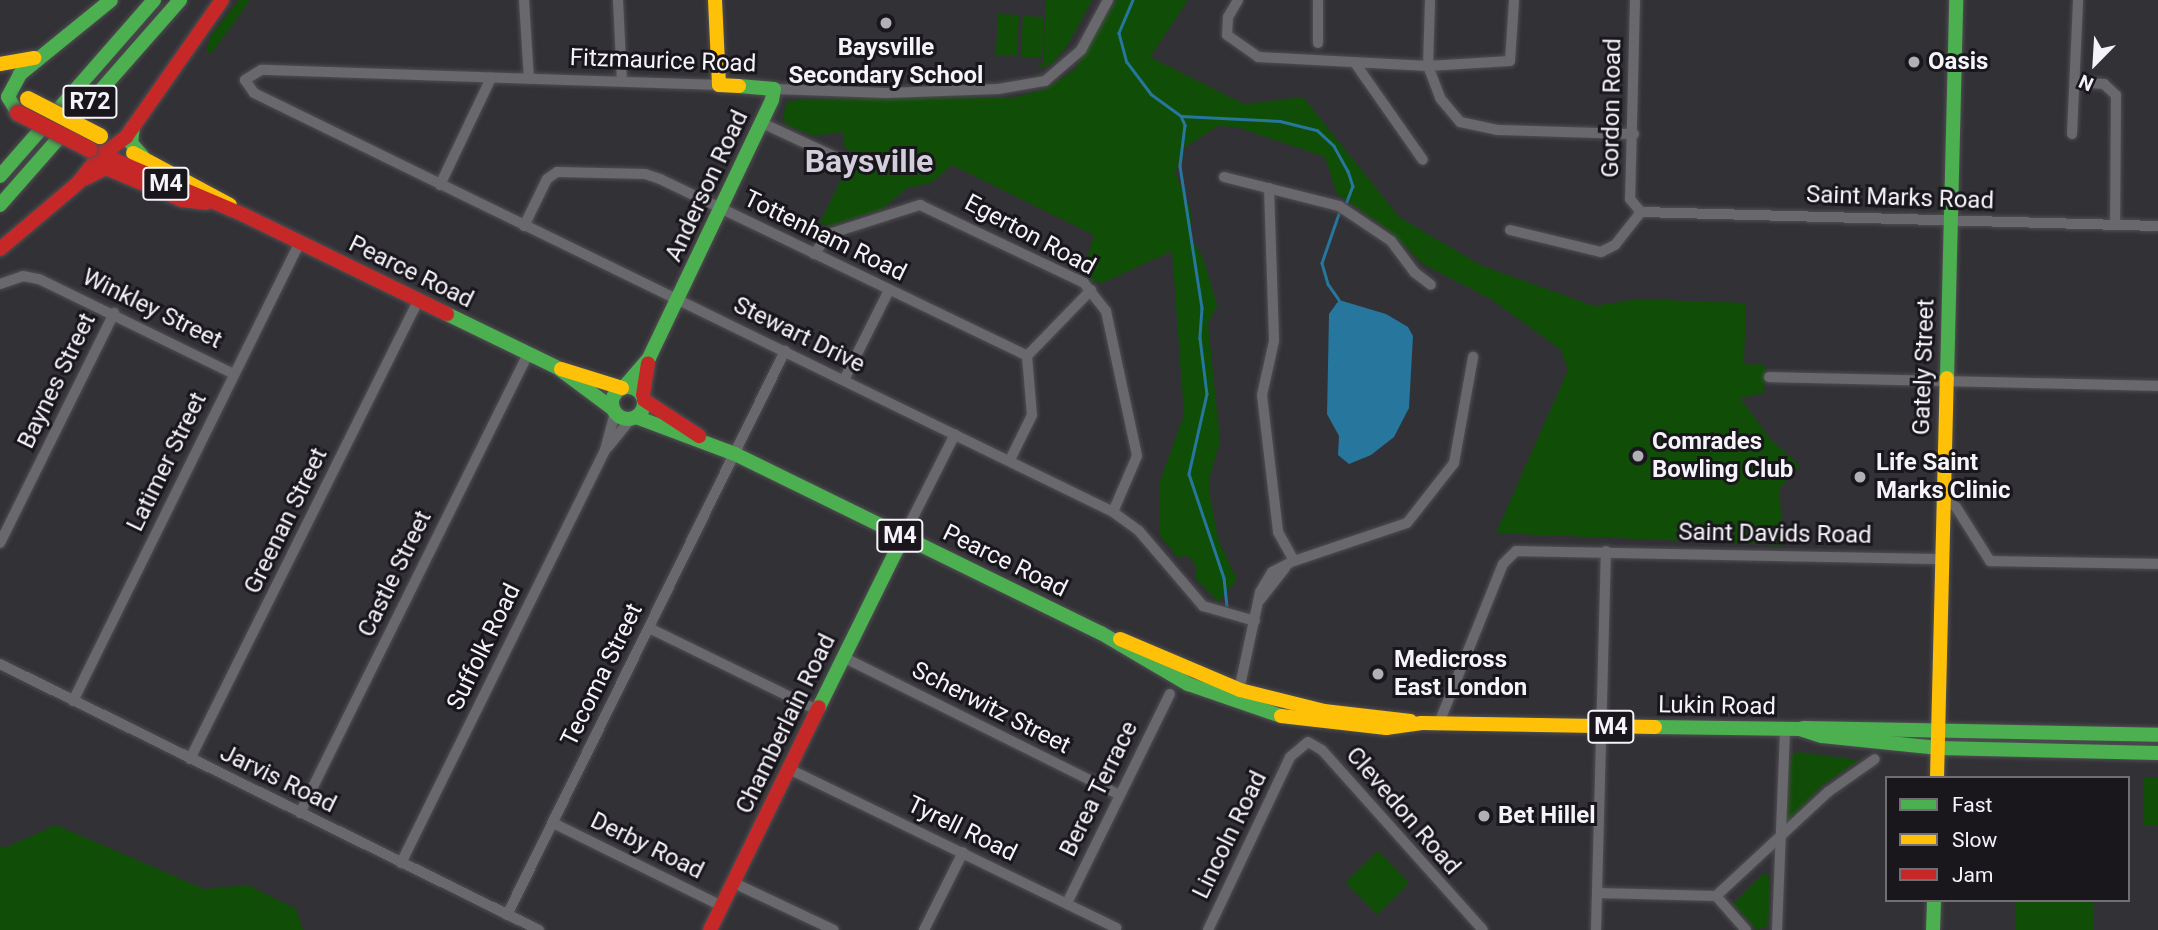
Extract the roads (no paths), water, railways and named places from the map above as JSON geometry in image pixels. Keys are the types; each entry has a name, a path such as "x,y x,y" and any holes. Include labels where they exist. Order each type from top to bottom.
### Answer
{"main road":[{"path":"10,96 27,67 111,0"},
{"name":"R72","path":"0,176 154,0"},
{"name":"R72","path":"0,205 180,0"},
{"path":"118,145 222,0"},
{"path":"715,0 719,85"},
{"name":"Gately Street","path":"1937,776 1956,0"},
{"path":"0,64 23,62 51,49"},
{"name":"Fitzmaurice Road","path":"719,85 774,89"},
{"name":"Anderson Road","path":"649,358 722,210 762,123 774,89"},
{"name":"Pearce Road","path":"10,96 18,113 96,146 206,203 244,215 527,354 558,368 623,387 643,397 701,438"},
{"name":"Pearce Road","path":"10,96 83,128 96,146"},
{"path":"133,127 131,143 143,157"},
{"name":"Pearce Road","path":"96,146 118,145 214,194 244,215"},
{"path":"78,183 96,146"},
{"path":"0,249 78,183 106,169 182,200 206,203"},
{"path":"614,410 613,396 649,358"},
{"path":"634,418 643,397 649,358"},
{"name":"Pearce Road","path":"558,368 614,410 701,438 1101,633 1238,697 1280,709"},
{"name":"Chamberlain Road","path":"710,930 903,537"},
{"name":"Lukin Road","path":"1280,709 1430,723 1793,729 1816,725 2158,736"},
{"name":"Lukin Road","path":"1793,729 1822,736 1938,748 2158,753"},
{"path":"1933,930 1934,902"}],"street":[{"path":"524,0 529,79"},
{"path":"618,0 622,81"},
{"name":"Fitzmaurice Road","path":"774,89 887,93 998,89 1045,81 1081,50 1108,0"},
{"path":"1238,0 1226,27 1227,35 1244,51 1270,60 1428,66 1510,61 1514,0"},
{"path":"1318,0 1318,43"},
{"path":"1430,0 1428,66 1440,98 1466,125 1497,130 1634,134"},
{"name":"Gordon Road","path":"1635,0 1634,134 1630,199 1641,212"},
{"path":"2072,134 2078,0"},
{"path":"1355,64 1423,159"},
{"name":"Fitzmaurice Road","path":"300,115 254,93 246,85 247,75 261,70 719,85"},
{"path":"440,185 491,78"},
{"path":"2075,82 2104,84 2116,94 2115,225"},
{"name":"Stewart Drive","path":"300,115 1113,512 1139,531 1203,606 1255,621"},
{"path":"762,123 846,162"},
{"name":"Tottenham Road","path":"524,226 547,180 557,172 645,174 1027,356"},
{"path":"1224,177 1339,205 1391,241 1414,272 1431,285"},
{"path":"1269,188 1274,341 1262,395 1278,533 1292,561"},
{"name":"Egerton Road","path":"814,254 829,234 920,205 1071,275 1091,290 1106,311 1137,456 1113,512"},
{"path":"1510,230 1601,252 1615,245 1641,212"},
{"name":"Saint Marks Road","path":"1641,212 2158,226"},
{"name":"Latimer Street","path":"73,701 300,242"},
{"name":"Winkley Street","path":"0,284 23,276 50,283 234,374"},
{"path":"844,380 889,290"},
{"path":"1010,460 1032,415 1027,356 1091,290"},
{"name":"Greenan Street","path":"190,759 418,301"},
{"name":"Baynes Street","path":"0,543 114,313"},
{"name":"Tecoma Street","path":"507,915 785,351"},
{"name":"Castle Street","path":"300,813 527,354"},
{"path":"1238,697 1265,580 1292,561 1411,521 1458,454 1473,357"},
{"path":"1769,377 2158,386"},
{"name":"Suffolk Road","path":"401,863 605,450 614,410"},
{"name":"Suffolk Road","path":"605,450 634,418"},
{"path":"903,537 955,434"},
{"path":"1943,497 1956,508 1990,561 2158,564"},
{"name":"Saint Davids Road","path":"1430,723 1510,555 1526,549 1942,559"},
{"path":"1596,930 1604,727 1606,551"},
{"path":"649,628 817,710"},
{"name":"Scherwitz Street","path":"844,657 1119,795"},
{"name":"Jarvis Road","path":"0,664 539,930"},
{"name":"Berea Terrace","path":"1067,903 1170,694"},
{"path":"1777,930 1778,840 1793,729"},
{"name":"Clevedon Road","path":"1290,757 1302,743 1322,750 1482,930"},
{"name":"Lincoln Road","path":"1208,930 1290,757"},
{"path":"1597,893 1716,896 1828,792 1875,759"},
{"name":"Tyrell Road","path":"789,769 1116,928"},
{"name":"Derby Road","path":"553,823 722,906"},
{"path":"924,930 963,852"},
{"path":"734,883 834,930"},
{"path":"1716,896 1746,930"}],"water":[{"path":"1339,300 1386,314 1408,327 1413,336 1409,408 1394,437 1371,455 1349,464 1338,455 1339,436 1327,414 1329,314"}],"waterway":[{"path":"1133,0 1119,33 1127,62 1151,94 1181,116 1280,121 1317,130 1334,146 1348,171 1353,186 1347,202"},
{"path":"1181,116 1185,125 1180,166 1202,308 1200,338 1207,394 1189,474 1224,578 1227,605"},
{"path":"1339,214 1322,263 1328,284 1339,300"}],"place":[{"name":"Baysville Secondary School","path":"886,23"},
{"name":"Oasis","path":"1914,62"},
{"name":"Comrades Bowling Club","path":"1638,456"},
{"name":"Life Saint Marks Clinic","path":"1860,477"},
{"name":"Medicross East London","path":"1378,674"},
{"name":"Bet Hillel","path":"1484,816"}],"district":[{"name":"Baysville","path":"869,161"}]}
